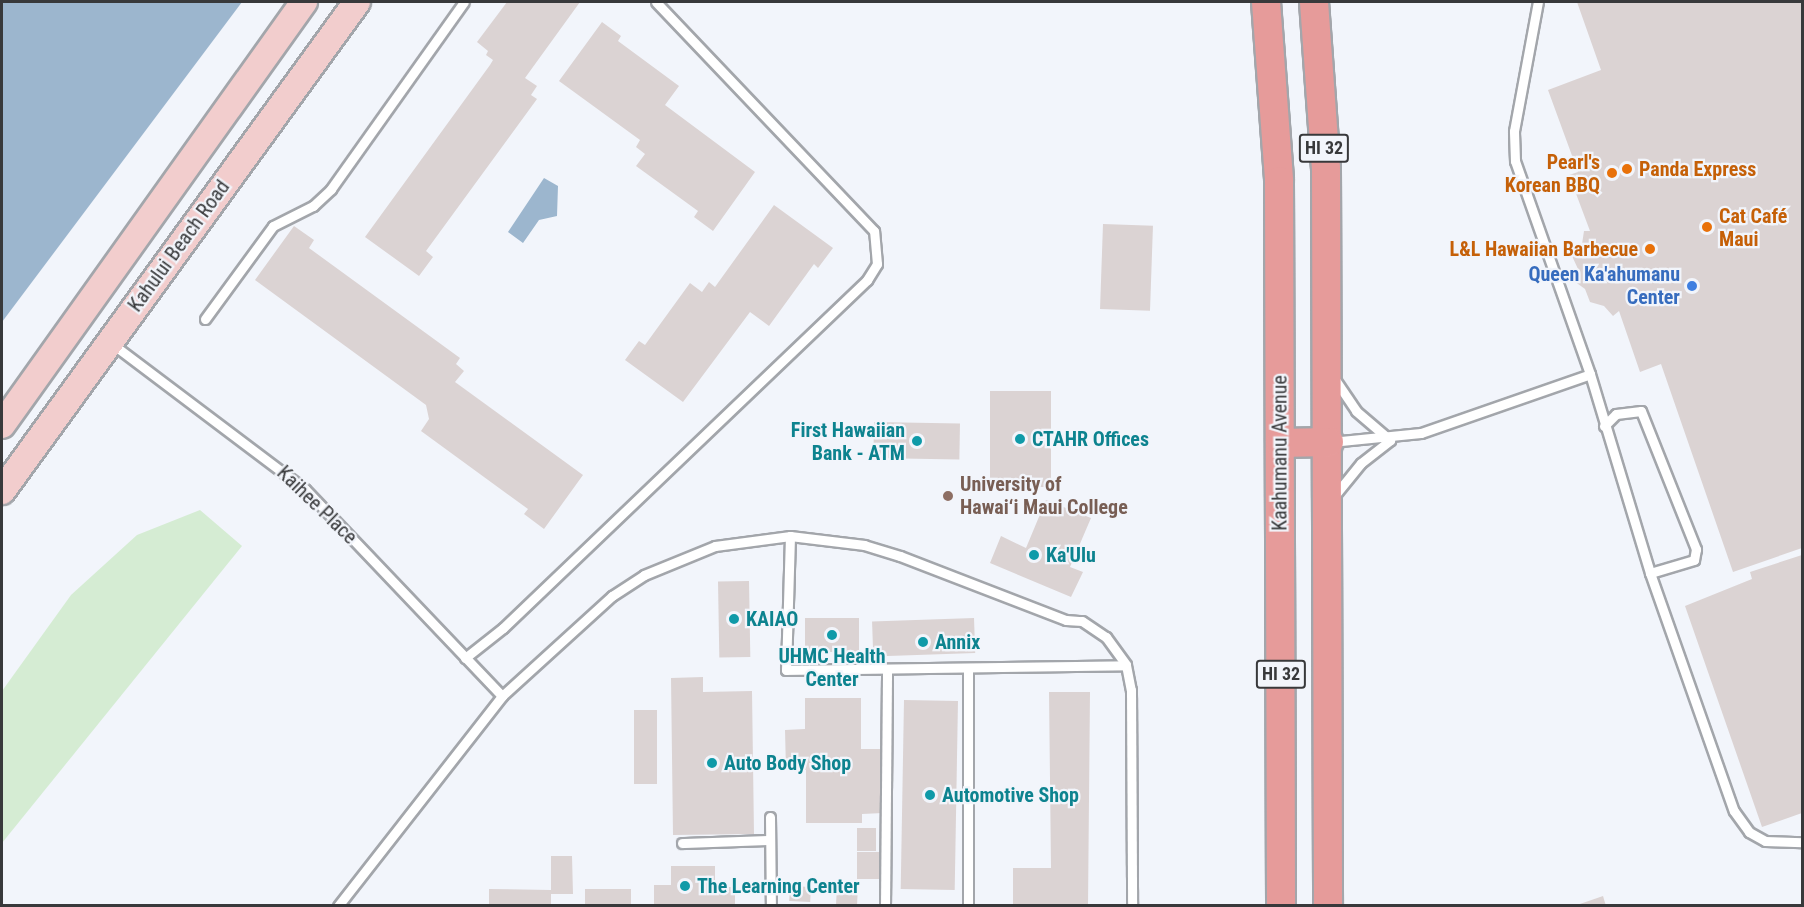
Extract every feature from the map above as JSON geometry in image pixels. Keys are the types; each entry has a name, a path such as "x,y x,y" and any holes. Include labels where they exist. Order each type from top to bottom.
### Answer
{"main road":[{"name":"Kahului Beach Road","path":"2,425 304,2"},
{"name":"Kahului Beach Road","path":"2,491 357,2"},
{"name":"Kaahumanu Avenue","path":"1266,2 1279,181 1281,906"},
{"name":"HI 32","path":"1314,2 1326,169 1329,442 1328,906"},
{"path":"81,313 110,341"},
{"path":"1280,443 1329,442"}],"lane":[{"path":"205,319 273,226 313,206 331,189 464,2"},
{"path":"465,658 503,628 859,288 877,264 873,231 656,2"},
{"path":"1538,2 1514,131 1515,161 1590,374 1650,573 1737,817 1765,841 1803,842"},
{"name":"Kaihee Place","path":"110,341 205,409 305,489 502,696"},
{"path":"1328,358 1356,411 1390,440"},
{"path":"1329,442 1390,440 1421,434 1590,374"},
{"path":"1604,426 1616,414 1641,411 1696,549 1694,560 1650,573"},
{"path":"1328,507 1356,468 1390,440"},
{"path":"790,536 786,670 968,671 1126,665"},
{"path":"339,906 502,696 612,596 644,575 715,546 790,536 864,545 1066,620 1082,621 1106,637 1126,665 1131,690 1132,906"},
{"path":"885,906 887,670"},
{"path":"968,671 968,906"},
{"path":"770,817 771,906"},
{"path":"682,843 770,840"}],"green space":[{"path":"200,510 242,546 2,843 2,691 71,595 137,535"}],"water":[{"path":"2,2 242,2 2,322"},
{"path":"544,178 558,186 557,216 539,220 523,243 508,232"}],"building":[{"path":"507,2 580,2 525,78 537,86 531,95 537,99 426,251 433,257 419,276 365,237 490,65 493,60 486,55 488,51 477,42"},
{"name":"Queen Ka'ahumanu Center","path":"1577,2 1802,2 1802,548 1733,572 1661,364 1640,372 1619,311 1613,316 1604,306 1590,302 1585,289 1574,281 1578,269 1572,256 1582,244 1584,231 1590,231 1569,175 1578,172 1548,90 1601,70"},
{"path":"602,22 621,36 618,41 679,86 665,105 755,172 713,231 694,217 698,211 636,166 645,154 636,147 640,140 559,81"},
{"path":"774,205 833,248 818,268 814,264 769,326 750,312 683,402 625,360 639,341 645,345 690,283 702,292 709,282 715,287"},
{"path":"1103,224 1153,226 1150,311 1100,309"},
{"path":"294,226 314,240 309,248 460,358 456,364 464,371 455,382 583,475 544,529 524,514 528,509 421,431 429,419 426,405 255,280"},
{"name":"CTAHR Offices","path":"990,391 1051,391 1051,487 990,487"},
{"name":"First Hawaiian Bank - ATM","path":"874,422 960,424 959,459 873,458"},
{"name":"Ka'Ulu","path":"1046,500 1091,518 1070,567 1083,572 1071,597 990,563 1001,536 1026,548"},
{"path":"1802,555 1802,813 1762,827 1685,606 1752,579 1750,572"},
{"name":"KAIAO","path":"749,581 750,657 719,658 718,582"},
{"name":"UHMC Health Center","path":"805,618 859,618 859,652 805,652"},
{"name":"Annix","path":"974,618 975,653 873,657 872,622"},
{"name":"Auto Body Shop","path":"703,677 703,692 752,691 754,834 673,835 671,678"},
{"path":"1049,692 1090,692 1088,906 1013,906 1013,868 1051,868"},
{"path":"805,698 861,698 861,749 883,749 883,813 862,814 862,823 806,823 806,770 786,770 785,730 805,729"},
{"name":"Automotive Shop","path":"904,700 958,701 955,890 901,889"},
{"path":"634,710 657,710 657,784 634,784"},
{"path":"857,828 876,828 876,851 857,851"},
{"path":"857,852 880,852 880,879 857,879"},
{"path":"551,856 572,856 573,894 551,894 551,906 489,906 489,889 551,890"},
{"name":"The Learning Center","path":"671,866 715,866 715,887 735,887 735,906 654,906 654,885 671,885"},
{"path":"790,886 811,887 810,902 789,901"},
{"path":"837,886 858,887 857,905 836,904"},
{"path":"585,889 631,889 631,906 585,906"},
{"path":"1603,896 1606,906 1577,906 1577,905"}],"place":[{"name":"Panda Express","path":"1627,169"},
{"name":"Pearl's Korean BBQ","path":"1612,173"},
{"name":"Cat Café Maui","path":"1707,227"},
{"name":"L&L Hawaiian Barbecue","path":"1650,249"},
{"name":"Queen Ka'ahumanu Center","path":"1692,286"},
{"name":"CTAHR Offices","path":"1020,439"},
{"name":"First Hawaiian Bank - ATM","path":"917,441"},
{"name":"University of Hawai‘i Maui College","path":"948,496"},
{"name":"Ka'Ulu","path":"1034,555"},
{"name":"KAIAO","path":"734,619"},
{"name":"UHMC Health Center","path":"832,635"},
{"name":"Annix","path":"923,642"},
{"name":"Auto Body Shop","path":"712,763"},
{"name":"Automotive Shop","path":"930,795"},
{"name":"The Learning Center","path":"685,886"}]}
